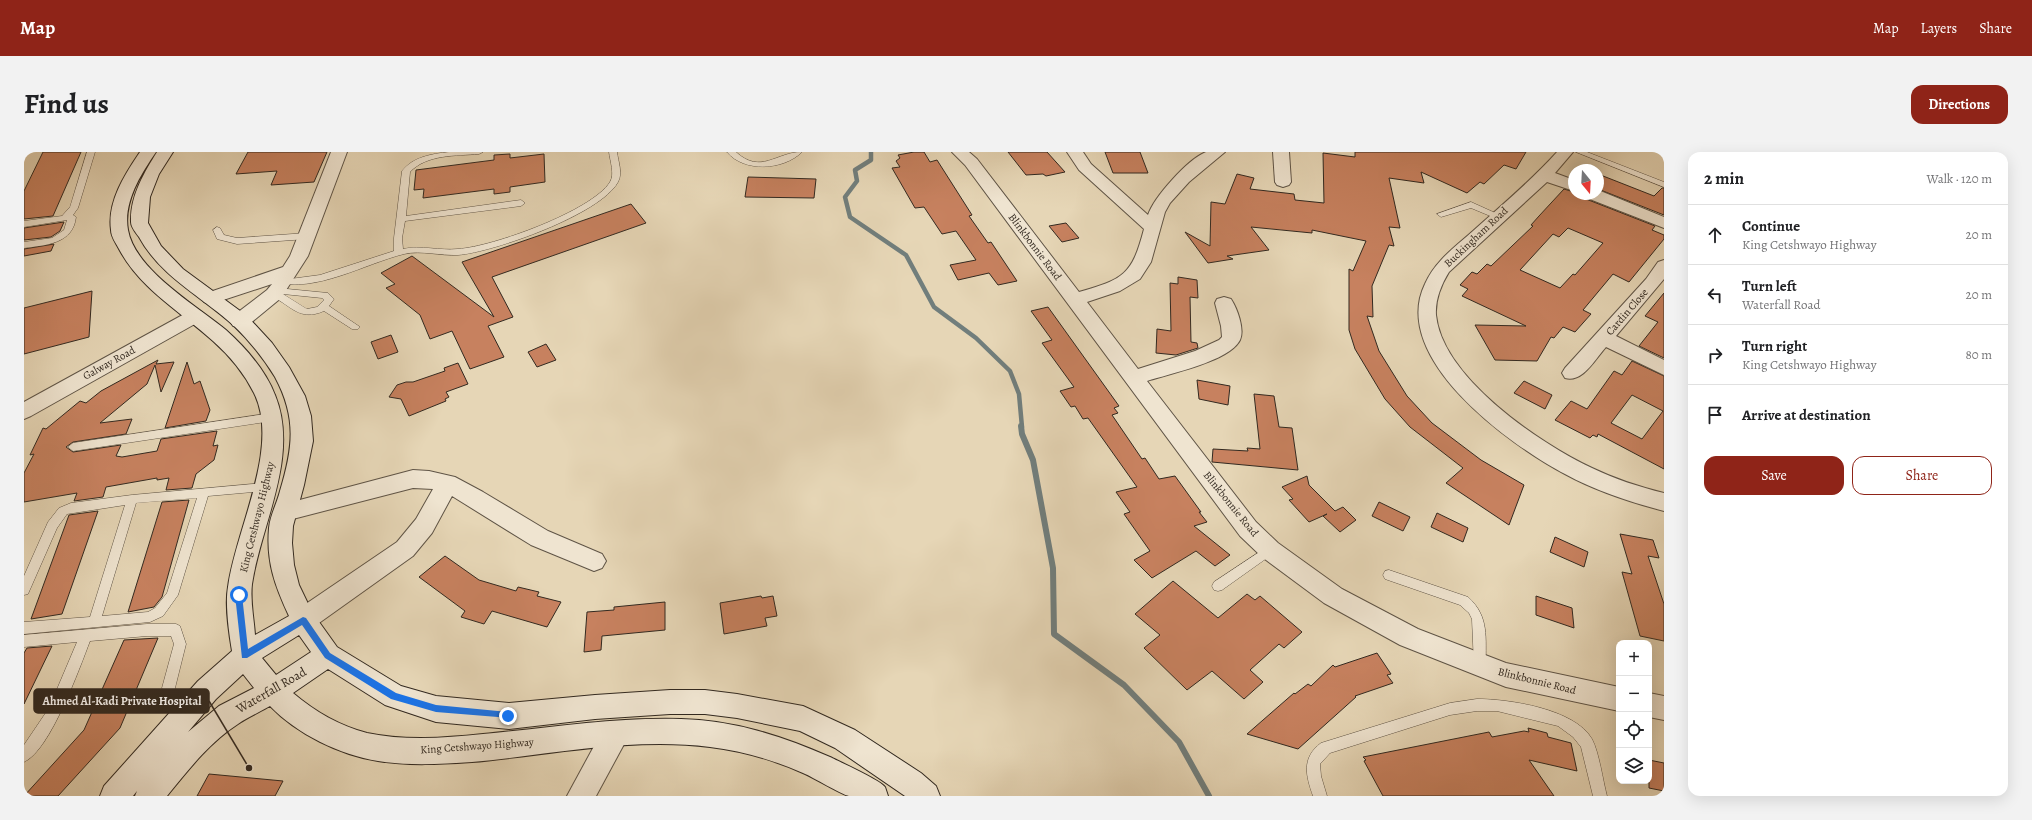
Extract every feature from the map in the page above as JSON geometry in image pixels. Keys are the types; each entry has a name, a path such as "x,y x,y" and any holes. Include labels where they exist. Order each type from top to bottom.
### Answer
{"street":[{"name":"King Cetshwayo Highway","path":"148,152 134,172 124,196 118,230 132,259 147,278 213,330 235,350 259,381 272,417 274,440 271,463 248,545 239,595 245,655 273,691 296,714 331,733 376,748 429,750 450,749 614,735 681,732 733,737 770,747 804,760 842,776 874,796"},
{"path":"165,152 151,174 142,197 139,223 154,249 177,273 240,321 265,348 282,372 295,396 301,416 302,441 285,512 280,543 282,564 287,585 303,620 328,655 394,696 443,710 508,716 610,706 670,702 705,702 737,706 803,719 845,739 911,783 926,796"},
{"path":"240,321 279,283 299,256 339,152"},
{"name":"Blinkbonnie Road","path":"960,152 970,162 1075,299 1132,378 1248,529 1270,550 1333,596 1409,637 1506,675 1616,699"},
{"path":"1075,152 1085,167 1152,228"},
{"path":"1075,299 1120,284 1134,275 1142,262 1158,210 1170,191 1198,165 1217,152"},
{"path":"1281,152 1283,182"},
{"name":"Buckingham Road","path":"1565,152 1545,175 1498,216 1443,268 1434,282 1430,292 1427,316 1438,349 1463,386 1511,430 1561,462 1609,484 1664,502"},
{"path":"1545,175 1568,184"},
{"path":"1604,198 1664,223"},
{"name":"Cardin Close","path":"1572,373 1604,338 1658,286 1664,266"},
{"path":"211,298 279,283"},
{"path":"1132,378 1210,353 1227,345 1231,339 1232,331 1224,303"},
{"name":"Galway Road","path":"24,410 195,316"},
{"name":"Cardin Close","path":"1604,338 1664,368"},
{"path":"285,512 413,479 425,478 447,483 465,492 534,536 594,561"},
{"path":"114,796 207,690 245,655 303,620 405,549 416,539 424,528 447,483"},
{"name":"Waterfall Road","path":"149,796 187,751 209,730 228,715 273,691 328,655"},
{"path":"1652,706 1664,708"},
{"path":"581,796 614,735"}],"lane":[{"path":"65,218 74,208 91,152"},
{"path":"399,253 406,171 412,164 428,158 480,152"},
{"path":"279,283 321,277 399,253 414,250 447,252 473,249 564,218 593,202 610,188 615,181 613,152"},
{"path":"731,152 739,161 758,165 782,161 798,152"},
{"path":"1580,152 1664,185"},
{"path":"401,219 521,203"},
{"path":"1441,214 1470,205 1479,207 1498,216"},
{"path":"24,224 72,217 72,222 66,233 57,240 24,245"},
{"path":"217,230 220,237 237,241 307,236"},
{"path":"279,283 325,295 329,299 327,305 315,311 298,310 283,297 279,283"},
{"path":"324,307 355,327"},
{"path":"72,447 272,417"},
{"path":"24,590 52,525 63,511 71,508 132,499 264,487"},
{"path":"24,628 150,617 159,612 166,605 172,595 204,492"},
{"path":"94,623 132,499"},
{"path":"1218,586 1270,550"},
{"path":"1389,575 1464,601 1473,609 1478,618 1480,665"},
{"path":"24,641 147,630 176,630 180,644 169,688"},
{"path":"24,755 50,721 62,698 86,635"},
{"path":"1320,796 1313,774 1313,763 1316,755 1326,748 1450,709 1484,705 1513,708 1561,721 1578,732 1587,744 1600,796"}],"building":[{"path":"43,152 81,152 53,216 24,219 24,191"},
{"path":"248,152 327,152 314,182 271,185 277,171 236,174"},
{"path":"924,152 930,162 937,160 972,215 969,216 988,243 991,242 1017,281 998,285 989,273 958,280 950,265 976,260 956,231 942,234 924,207 915,208 892,168 900,167 896,161 900,158 898,155"},
{"path":"1008,152 1047,152 1065,172 1046,176 1043,174 1026,175"},
{"path":"1105,152 1140,152 1148,173 1113,173"},
{"path":"1355,152 1526,152 1516,169 1504,165 1484,184 1480,182 1467,193 1421,172 1424,183 1389,178 1400,228 1389,227 1394,246 1389,245 1372,286 1373,317 1367,316 1379,351 1407,396 1432,423 1481,460 1524,485 1509,525 1446,483 1463,468 1410,427 1385,399 1355,349 1349,330 1349,269 1353,271 1366,241 1312,230 1312,233 1251,227 1269,250 1227,256 1233,259 1208,263 1185,232 1210,246 1211,202 1225,204 1237,174 1254,178 1250,189 1294,194 1295,200 1324,203 1323,153 1355,157"},
{"path":"510,154 510,158 544,154 545,182 510,187 510,192 494,194 494,189 423,198 424,189 414,190 416,170 494,160 494,155"},
{"path":"1604,176 1654,196 1662,188 1664,188 1664,215 1604,191"},
{"path":"748,177 816,179 814,198 745,197"},
{"path":"1564,189 1568,190 1568,200 1589,200 1655,226 1652,230 1664,235 1664,239 1629,282 1613,274 1583,310 1591,314 1575,332 1563,327 1554,338 1551,337 1537,361 1495,360 1475,325 1526,326 1462,296 1468,289 1460,285 1472,272 1477,274 1487,264 1491,266 1533,226 1531,225","holes":["1568,228 1603,243 1575,275 1573,274 1560,288 1520,270 1553,234 1559,237"]},
{"path":"631,204 646,223 492,277 513,317 488,326 504,357 470,369 452,331 430,339 420,315 386,288 395,284 381,273 412,256 494,317 462,262"},
{"path":"64,222 60,231 51,237 24,240 24,228"},
{"path":"1066,223 1079,238 1062,242 1049,226"},
{"path":"54,244 51,251 24,256 24,249"},
{"path":"1178,277 1197,280 1198,298 1190,297 1191,342 1197,343 1198,348 1176,355 1156,353 1157,329 1171,331 1170,283 1178,284"},
{"path":"92,291 89,337 24,354 24,308"},
{"path":"1664,293 1664,358 1639,346 1658,322 1645,316"},
{"path":"1048,307 1119,406 1114,408 1118,413 1112,415 1142,459 1145,458 1159,479 1175,476 1207,522 1194,526 1230,555 1215,566 1196,551 1152,578 1134,560 1150,551 1124,514 1130,512 1116,492 1137,487 1088,418 1083,419 1075,406 1071,407 1060,391 1074,387 1042,343 1052,340 1031,311"},
{"path":"391,335 398,352 378,359 371,342"},
{"path":"546,344 556,360 537,367 528,352"},
{"path":"158,360 156,364 174,362 161,392 155,365 147,384 100,423 132,419 126,434 73,442 66,447 73,452 121,445 116,456 122,457 157,451 161,439 217,431 213,446 218,445 214,460 196,474 192,488 166,490 169,478 157,480 157,478 106,487 103,497 74,501 77,493 24,502 24,473 34,454 30,455 43,428 46,429 80,401 86,403 101,391"},
{"path":"1632,361 1664,376 1664,469 1598,434 1597,437 1593,435 1590,438 1555,420 1571,401 1587,409 1614,371 1622,375","holes":["1632,395 1663,411 1642,439 1611,423"]},
{"path":"187,362 194,384 200,381 210,410 206,421 165,428"},
{"path":"458,363 468,384 446,392 449,397 445,399 446,401 409,416 401,399 389,397 397,385 406,382 413,382 445,371 444,368"},
{"path":"1197,380 1230,386 1228,405 1199,399"},
{"path":"1524,381 1552,395 1545,409 1514,393"},
{"path":"1254,394 1274,396 1279,427 1292,428 1298,470 1212,462 1213,449 1248,451 1247,448 1260,449"},
{"path":"1307,476 1309,485 1335,511 1343,507 1356,520 1340,532 1323,516 1327,514 1309,522 1289,500 1293,499 1282,487"},
{"path":"189,500 162,597 154,607 128,612 162,502"},
{"path":"1379,502 1410,517 1403,531 1372,516"},
{"path":"98,511 62,614 31,619 69,515"},
{"path":"1437,513 1468,528 1463,542 1431,527"},
{"path":"1620,534 1653,540 1659,558 1648,556 1664,604 1664,641 1640,636 1622,572 1632,574"},
{"path":"1555,537 1588,552 1584,567 1550,552"},
{"path":"445,556 479,580 516,591 518,587 539,592 537,596 561,602 547,627 492,611 484,624 461,617 465,611 419,577"},
{"path":"1173,581 1218,618 1247,594 1255,600 1260,596 1302,632 1284,648 1279,644 1250,670 1263,682 1244,699 1212,671 1187,690 1144,648 1160,635 1135,614"},
{"path":"761,596 762,598 773,596 777,616 765,618 767,626 724,634 720,603"},
{"path":"1536,596 1572,608 1574,628 1536,615"},
{"path":"665,602 665,630 602,636 601,650 584,652 587,612 614,610 614,607"},
{"path":"158,638 120,728 58,796 24,796 84,730 124,640"},
{"path":"52,646 24,704 24,653 27,648"},
{"path":"1377,653 1391,674 1387,675 1393,683 1355,696 1356,697 1298,749 1247,734 1294,693 1295,694 1308,684 1311,686 1333,665 1335,667"},
{"path":"1528,728 1547,733 1548,737 1571,743 1577,771 1529,760 1554,796 1383,796 1364,761 1366,760 1363,757 1489,732 1492,737 1524,731 1529,732"},
{"path":"1652,761 1664,763 1664,791 1649,788 1649,784 1652,784"},
{"path":"209,774 283,781 275,796 197,796"}],"waterway":[{"path":"871,152 871,160 855,170 857,181 845,197 850,217 906,255 934,307 976,338 1010,371 1019,394 1022,427"},
{"path":"1021,426 1022,434 1033,460 1053,568 1054,634 1124,685 1179,742 1209,796"}],"place":[{"name":"Ahmed Al-Kadi Private Hospital","path":"249,768"}],"route":[{"path":"239,595 245,655 303,620 328,655 394,696 436,709 508,716"}]}
